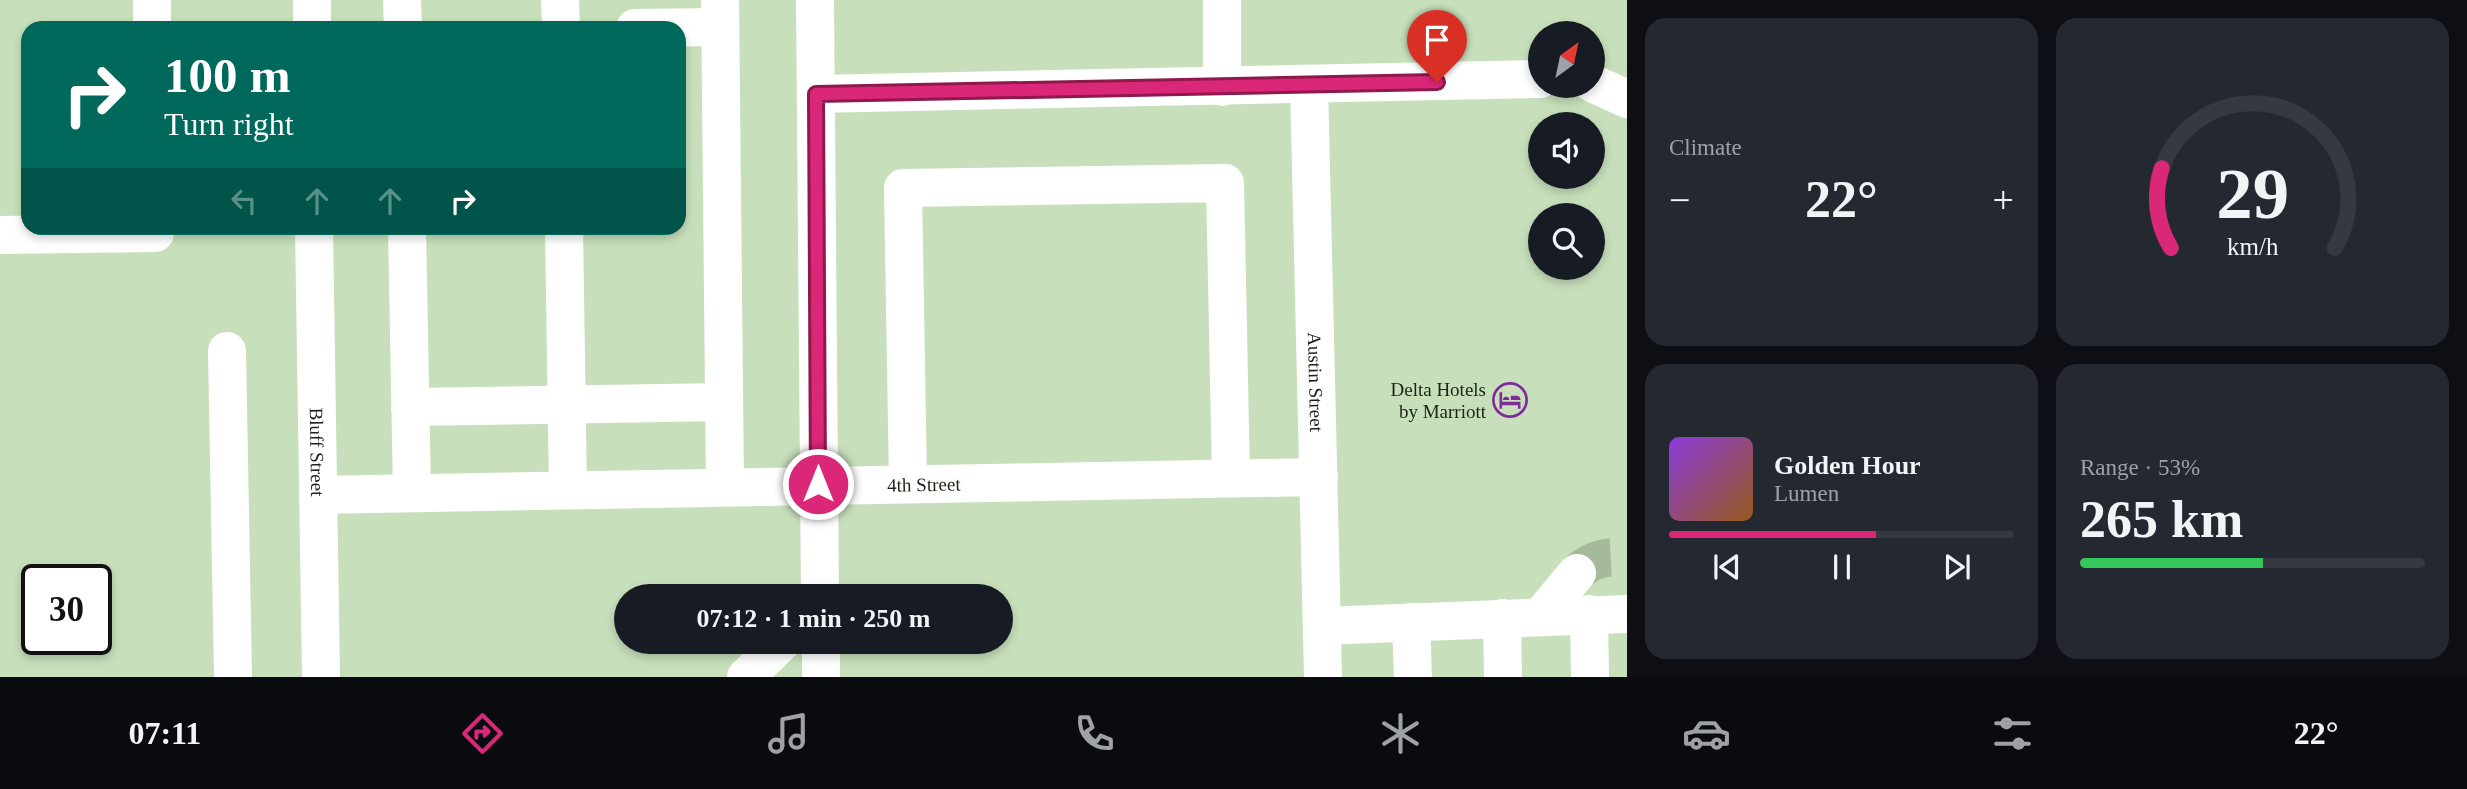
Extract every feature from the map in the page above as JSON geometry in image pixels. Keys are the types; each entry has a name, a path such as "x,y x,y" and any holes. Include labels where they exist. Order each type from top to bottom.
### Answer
{"street":[{"path":"152,0 152,21"},
{"path":"312,0 312,21"},
{"path":"402,0 403,21"},
{"path":"560,0 561,21"},
{"path":"815,0 820,584"},
{"path":"1222,0 1222,87"},
{"path":"675,21 720,13 725,487"},
{"path":"816,94 1528,79"},
{"name":"Austin Street","path":"1309,84 1324,677"},
{"path":"1605,88 1627,99"},
{"path":"908,483 903,188 1225,183 1231,478"},
{"path":"0,235 21,235"},
{"name":"Bluff Street","path":"314,235 321,677"},
{"path":"407,235 412,493"},
{"path":"564,235 568,490"},
{"path":"227,351 233,677"},
{"path":"410,407 724,402"},
{"name":"4th Street","path":"318,495 1319,477"},
{"path":"1541,616 1577,573"},
{"path":"1589,614 1590,677"},
{"path":"1322,626 1627,614"},
{"path":"1502,618 1503,677"},
{"path":"1411,622 1413,677"},
{"path":"746,677 770,654"},
{"path":"821,654 821,677"}],"tunnel":[{"path":"1577,573 1600,559 1627,558"}],"place":[{"name":"Delta Hotels by Marriott","path":"1510,400"}],"route":[{"path":"818,484 816,94 1437,82"}]}
